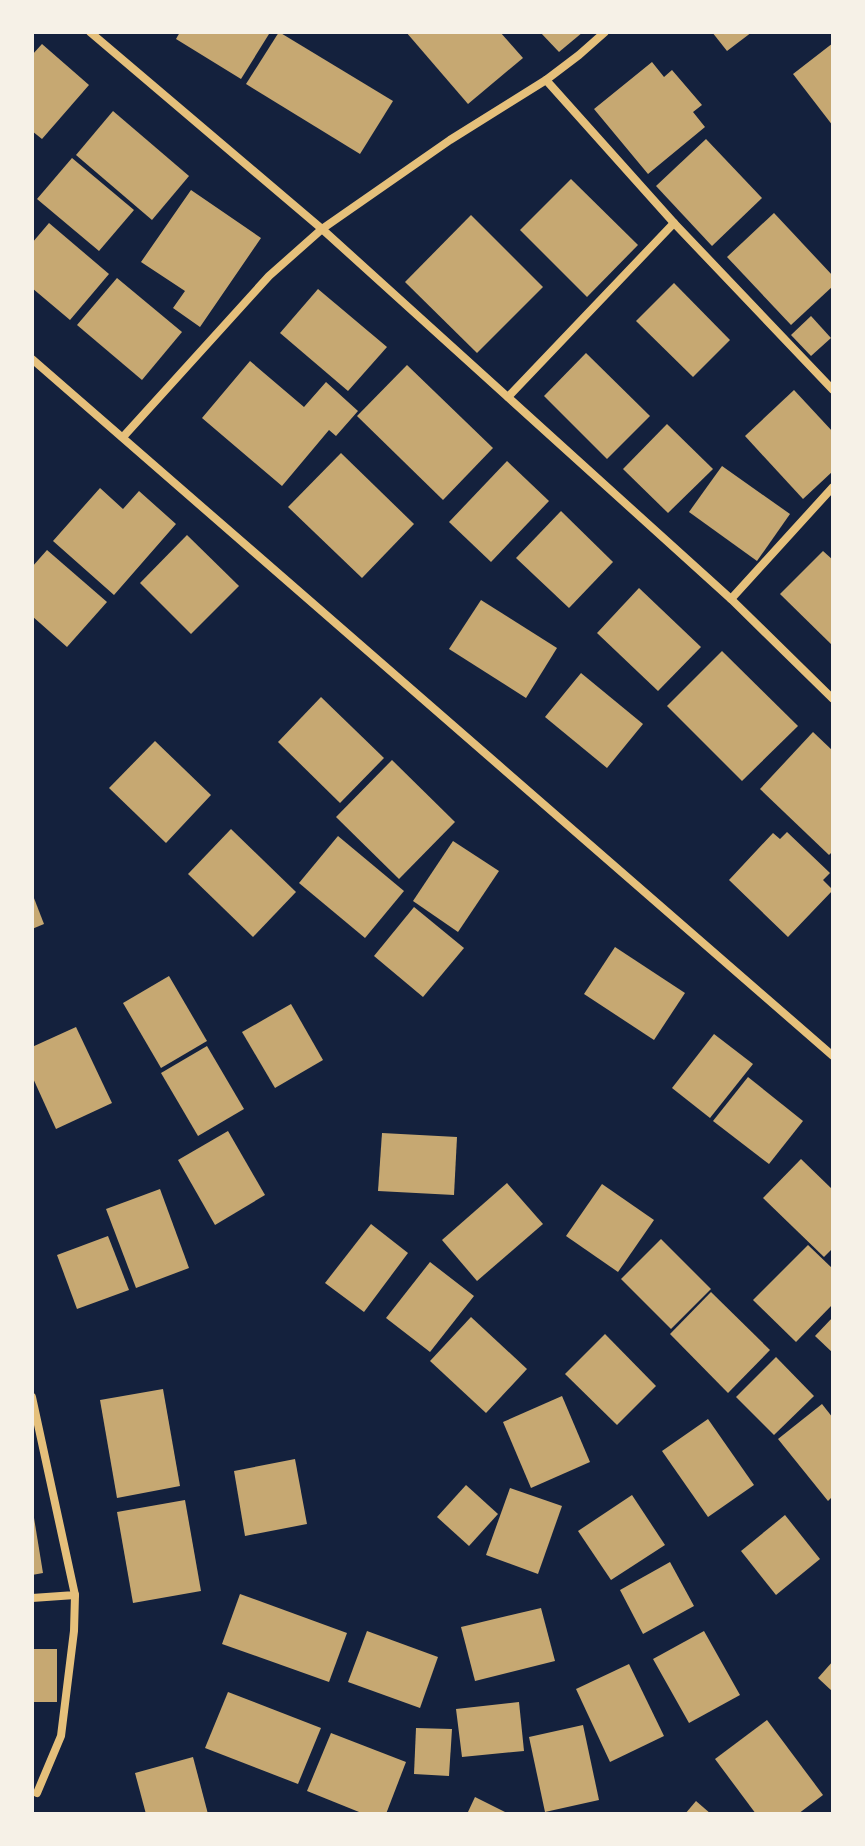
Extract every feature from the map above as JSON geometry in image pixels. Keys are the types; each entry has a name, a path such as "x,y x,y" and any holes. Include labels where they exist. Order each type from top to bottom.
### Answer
{"street":[{"path":"90,32 322,229 731,599 833,699"},
{"path":"123,437 269,276 322,229 450,140 546,80 605,32"},
{"path":"546,80 674,223 833,390"},
{"path":"508,397 674,223"},
{"path":"32,359 833,1056"},
{"path":"731,599 833,487"},
{"path":"32,1397 75,1595 61,1736 37,1793"},
{"path":"32,1598 75,1595"}],"building":[{"path":"180,32 269,34 241,79 176,39"},
{"path":"279,32 393,101 360,154 246,84"},
{"path":"406,32 500,32 523,58 468,104"},
{"path":"540,32 583,32 559,52"},
{"path":"712,32 752,32 727,51"},
{"path":"833,43 833,126 793,74"},
{"path":"42,44 89,85 42,139 32,131 32,55"},
{"path":"652,62 664,77 672,70 702,105 693,112 705,127 648,174 594,109"},
{"path":"113,111 189,176 152,220 76,155"},
{"path":"706,139 762,198 712,246 656,186"},
{"path":"72,158 134,210 99,251 37,199"},
{"path":"571,179 638,245 587,297 520,230"},
{"path":"191,190 261,238 200,327 173,308 185,291 141,262"},
{"path":"774,213 833,276 833,286 791,325 727,257"},
{"path":"471,215 543,287 477,353 405,282"},
{"path":"49,223 109,274 70,320 32,288 32,243"},
{"path":"117,278 182,332 142,380 77,325"},
{"path":"674,283 730,340 693,377 636,321"},
{"path":"318,289 387,347 348,391 280,333"},
{"path":"811,316 831,338 811,356 791,335"},
{"path":"586,353 650,416 607,459 544,396"},
{"path":"250,361 304,407 326,382 358,411 336,436 329,430 282,486 202,418"},
{"path":"407,365 493,448 443,500 357,416"},
{"path":"794,390 833,432 833,471 803,499 745,436"},
{"path":"667,424 713,469 668,513 623,469"},
{"path":"341,453 414,524 362,578 288,507"},
{"path":"507,461 549,501 491,562 449,522"},
{"path":"722,466 790,514 757,561 689,512"},
{"path":"100,488 123,509 139,491 176,524 114,595 53,541"},
{"path":"561,511 613,562 569,608 516,558"},
{"path":"187,535 239,586 191,634 140,583"},
{"path":"47,550 107,602 67,647 32,616 32,567"},
{"path":"823,551 833,560 833,646 780,594"},
{"path":"639,588 701,647 658,691 597,633"},
{"path":"481,600 557,648 526,698 449,649"},
{"path":"722,651 798,726 742,781 667,706"},
{"path":"581,673 643,724 607,768 545,717"},
{"path":"321,697 384,758 340,803 278,742"},
{"path":"813,732 833,751 833,851 829,855 760,789"},
{"path":"155,741 211,795 166,843 109,788"},
{"path":"392,760 455,822 399,879 336,817"},
{"path":"231,829 296,892 253,937 188,874"},
{"path":"787,832 830,873 823,880 833,890 788,937 729,880 773,833 780,839"},
{"path":"338,836 404,891 365,938 299,883"},
{"path":"453,841 499,871 458,932 413,901"},
{"path":"32,893 44,924 32,929"},
{"path":"414,907 464,948 423,997 374,956"},
{"path":"615,947 685,993 654,1040 584,994"},
{"path":"169,976 207,1041 161,1068 123,1003"},
{"path":"291,1004 323,1060 275,1088 242,1032"},
{"path":"76,1027 112,1103 56,1129 32,1076 32,1047"},
{"path":"714,1034 753,1064 710,1118 672,1088"},
{"path":"207,1046 244,1109 198,1136 161,1073"},
{"path":"748,1077 803,1121 769,1164 713,1121"},
{"path":"228,1131 265,1195 215,1225 178,1160"},
{"path":"382,1133 457,1137 454,1195 378,1191"},
{"path":"801,1159 833,1190 833,1248 824,1257 763,1198"},
{"path":"507,1183 543,1224 477,1281 442,1240"},
{"path":"602,1184 654,1220 618,1272 566,1236"},
{"path":"160,1189 189,1268 136,1288 106,1209"},
{"path":"371,1224 408,1253 364,1312 325,1283"},
{"path":"108,1236 129,1290 77,1309 57,1255"},
{"path":"661,1239 711,1289 671,1329 621,1279"},
{"path":"808,1245 833,1269 833,1304 796,1342 753,1300"},
{"path":"430,1262 474,1296 430,1352 386,1318"},
{"path":"711,1292 770,1350 728,1393 670,1334"},
{"path":"471,1317 527,1369 486,1413 430,1361"},
{"path":"833,1317 833,1353 815,1336"},
{"path":"605,1334 656,1386 617,1425 565,1374"},
{"path":"776,1357 814,1396 774,1435 736,1397"},
{"path":"163,1389 180,1486 117,1498 100,1400"},
{"path":"562,1396 590,1462 531,1488 503,1422"},
{"path":"822,1404 833,1418 833,1496 828,1501 778,1439"},
{"path":"708,1419 754,1485 708,1517 662,1451"},
{"path":"295,1459 307,1524 245,1536 234,1471"},
{"path":"466,1485 498,1514 469,1546 437,1517"},
{"path":"510,1488 562,1506 538,1574 486,1555"},
{"path":"632,1495 665,1545 611,1580 578,1531"},
{"path":"185,1500 201,1591 133,1603 117,1512"},
{"path":"785,1515 820,1559 776,1595 741,1551"},
{"path":"32,1518 43,1573 32,1575"},
{"path":"670,1562 694,1606 643,1634 620,1590"},
{"path":"240,1594 347,1633 329,1682 222,1644"},
{"path":"541,1608 555,1661 475,1681 461,1627"},
{"path":"367,1631 438,1657 420,1708 348,1682"},
{"path":"704,1631 740,1695 689,1723 653,1659"},
{"path":"32,1649 57,1649 57,1702 32,1702"},
{"path":"833,1661 833,1692 818,1678"},
{"path":"629,1664 664,1736 610,1762 576,1689"},
{"path":"228,1692 321,1728 298,1784 205,1748"},
{"path":"519,1702 524,1751 462,1757 456,1709"},
{"path":"767,1720 823,1795 798,1814 756,1814 715,1759"},
{"path":"583,1725 599,1800 545,1812 529,1737"},
{"path":"416,1728 452,1729 449,1776 414,1774"},
{"path":"331,1733 406,1762 386,1814 364,1814 307,1791"},
{"path":"193,1757 208,1814 146,1814 135,1773"},
{"path":"475,1797 509,1814 467,1814"},
{"path":"696,1801 711,1814 685,1814"}]}
